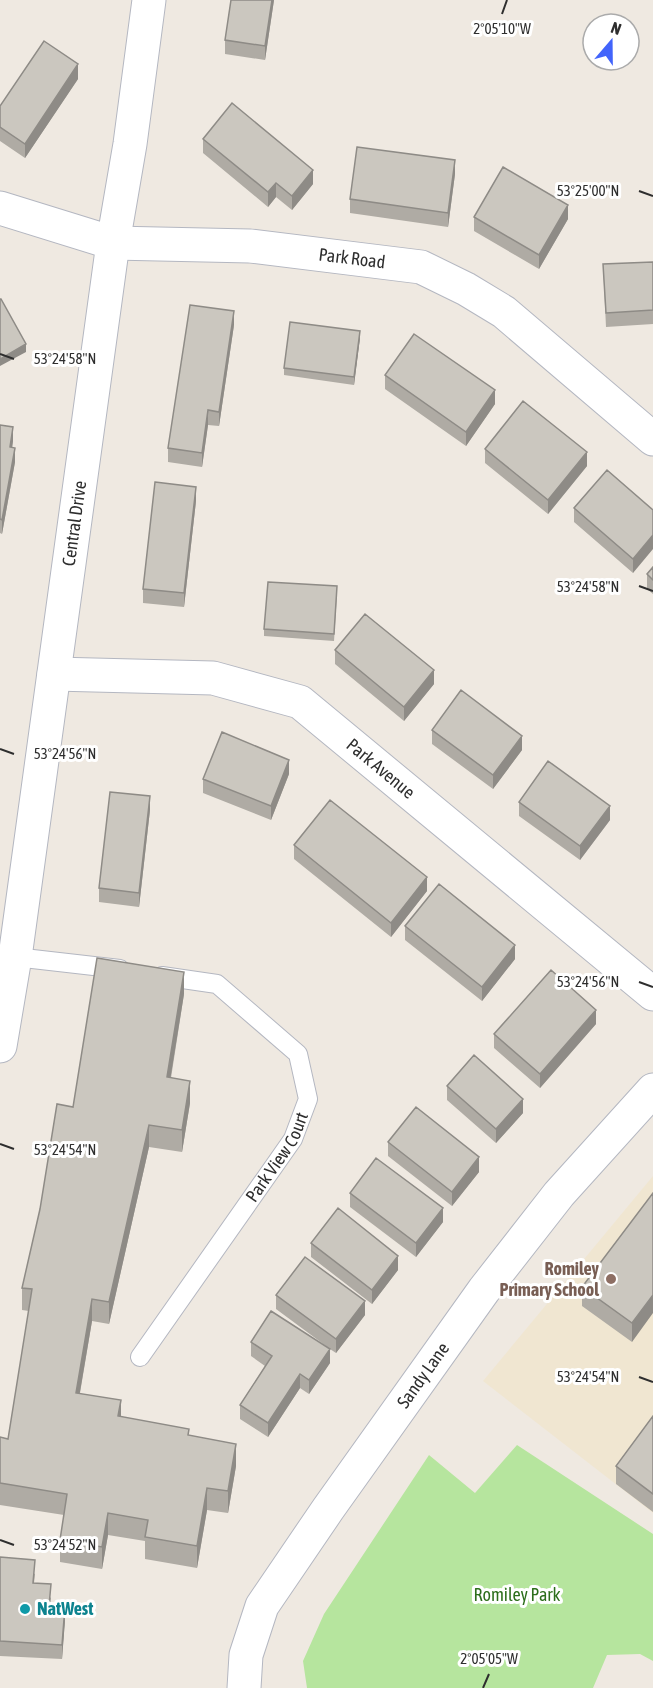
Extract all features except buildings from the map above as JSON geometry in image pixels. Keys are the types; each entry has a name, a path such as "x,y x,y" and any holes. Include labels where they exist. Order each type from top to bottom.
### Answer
{"street":[{"name":"Central Drive","path":"0,1046 15,957 114,243 130,144 148,0"},
{"name":"Park Road","path":"0,208 114,243 250,246 420,267 466,289 504,312 653,439"},
{"name":"Park Avenue","path":"54,674 213,678 300,702 653,994"},
{"name":"Sandy Lane","path":"244,1688 246,1655 262,1606 328,1509 484,1290 559,1194 653,1090"}],"lane":[{"name":"Park View Court","path":"15,957 217,984 298,1054 308,1099 293,1138 140,1357"}],"shaded area":[{"name":"Romiley Primary School","path":"653,1176 653,1513 483,1381"}],"green space":[{"name":"Romiley Park","path":"517,1445 653,1534 653,1661 640,1654 607,1655 593,1688 307,1688 303,1661 324,1614 429,1455 475,1493"}],"place":[{"name":"Romiley Primary School","path":"611,1279"},
{"name":"NatWest","path":"25,1609"}]}
